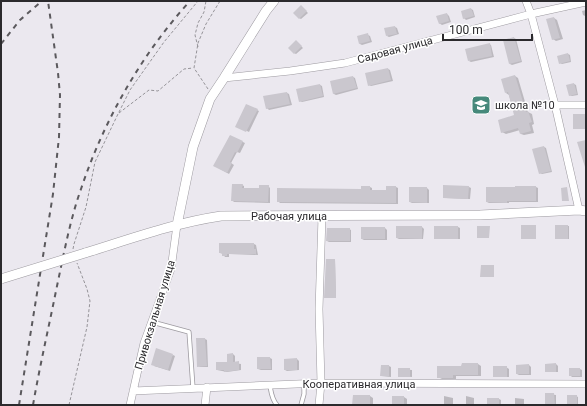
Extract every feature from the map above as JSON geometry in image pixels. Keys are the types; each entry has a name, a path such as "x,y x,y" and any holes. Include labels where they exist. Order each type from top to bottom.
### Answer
{"street":[{"path":"177,225 193,147 210,99 266,11 274,1"},
{"path":"526,1 531,14 583,210"},
{"name":"Садовая улица","path":"224,78 345,63 531,14 586,2"},
{"path":"555,105 586,105"},
{"name":"Рабочая улица","path":"1,279 177,225 221,216 322,217 480,215 583,210"},
{"path":"319,405 321,383 319,308 322,217"},
{"name":"Привокзальная улица","path":"130,405 144,343 170,269 177,225"},
{"name":"Кооперативная улица","path":"133,391 321,383 586,384"},
{"path":"205,405 206,387"}],"lane":[{"path":"152,322 189,332 194,388"},
{"path":"270,384 271,394 277,405"},
{"path":"301,405 304,394 304,384"}],"path":[{"path":"73,251 86,207 95,162 130,90 164,42 198,1"},
{"path":"198,48 195,35 198,23 204,12 206,1"},
{"path":"210,99 207,88 194,68 198,48 206,24 220,1"},
{"path":"118,114 149,90 158,91 184,69 194,68"},
{"path":"69,405 87,327 90,301 87,288 75,258"}],"building":[{"path":"301,5 307,11 299,19 293,13"},
{"path":"471,8 474,16 463,19 461,11"},
{"path":"447,13 449,21 439,24 436,16"},
{"path":"554,17 560,38 552,40 546,19"},
{"path":"395,26 397,34 386,36 384,28"},
{"path":"368,33 370,41 359,44 357,36"},
{"path":"514,37 521,61 509,64 503,40"},
{"path":"296,40 302,46 294,54 288,48"},
{"path":"490,43 492,56 468,61 465,49"},
{"path":"568,53 570,61 559,64 557,56"},
{"path":"388,68 391,80 368,86 365,73"},
{"path":"515,75 526,112 528,111 532,122 529,123 531,131 520,134 518,128 501,133 498,120 514,115 508,92 505,93 501,79"},
{"path":"353,76 357,88 333,94 330,81"},
{"path":"574,83 577,94 569,96 566,85"},
{"path":"320,84 323,96 299,102 296,89"},
{"path":"287,92 290,104 266,109 263,96"},
{"path":"246,104 258,109 246,132 235,127"},
{"path":"573,114 586,114 586,129 573,129"},
{"path":"230,135 243,141 237,153 235,152 230,162 232,163 227,173 213,166"},
{"path":"586,140 586,167 585,167 577,142"},
{"path":"544,146 551,171 539,174 532,149"},
{"path":"232,184 243,184 242,188 259,188 259,185 269,185 268,202 231,201"},
{"path":"443,185 469,186 468,199 443,198"},
{"path":"361,186 370,186 370,190 386,190 386,186 396,186 396,203 277,202 277,188 361,189"},
{"path":"536,186 536,201 507,201 507,203 486,202 486,187"},
{"path":"409,187 427,187 427,203 409,202"},
{"path":"567,187 569,201 562,201 561,188"},
{"path":"521,225 536,225 536,239 521,239"},
{"path":"555,225 568,225 568,239 555,239"},
{"path":"396,226 422,226 422,239 396,238"},
{"path":"434,226 458,226 458,239 434,239"},
{"path":"477,226 490,226 489,238 477,238"},
{"path":"361,227 385,227 385,239 361,239"},
{"path":"327,228 350,228 350,241 326,241"},
{"path":"219,243 254,243 256,254 227,254 227,256 222,256 222,253 219,253"},
{"path":"326,259 335,259 336,298 324,298"},
{"path":"481,265 494,265 494,277 480,277"},
{"path":"196,338 205,338 207,366 197,367"},
{"path":"156,348 173,354 168,370 151,365"},
{"path":"233,353 233,362 239,361 239,370 224,372 224,370 216,370 216,362 227,362 227,354"},
{"path":"257,357 270,357 271,369 257,369"},
{"path":"297,358 297,370 284,370 284,359"},
{"path":"462,363 478,363 478,375 453,375 453,378 437,378 437,366 461,366"},
{"path":"556,363 556,372 545,372 545,364"},
{"path":"529,364 529,374 516,374 516,365"},
{"path":"381,365 389,365 389,376 380,376"},
{"path":"493,366 507,366 507,377 493,377"},
{"path":"398,368 410,368 410,377 398,377"},
{"path":"569,368 580,368 580,376 569,376"},
{"path":"545,393 554,393 555,405 545,405"},
{"path":"353,395 370,395 370,405 352,405"},
{"path":"567,395 577,395 577,405 567,405"},
{"path":"392,396 404,396 404,405 392,405"},
{"path":"487,398 499,398 499,405 487,405"}],"railway":[{"path":"1,44 20,20 42,1"},
{"path":"19,405 53,194 59,137 60,95 48,1"},
{"path":"33,405 68,237 77,201 90,163 113,113 140,66 172,22 190,1"}],"place":[{"name":"школа №10","path":"481,105"}]}
